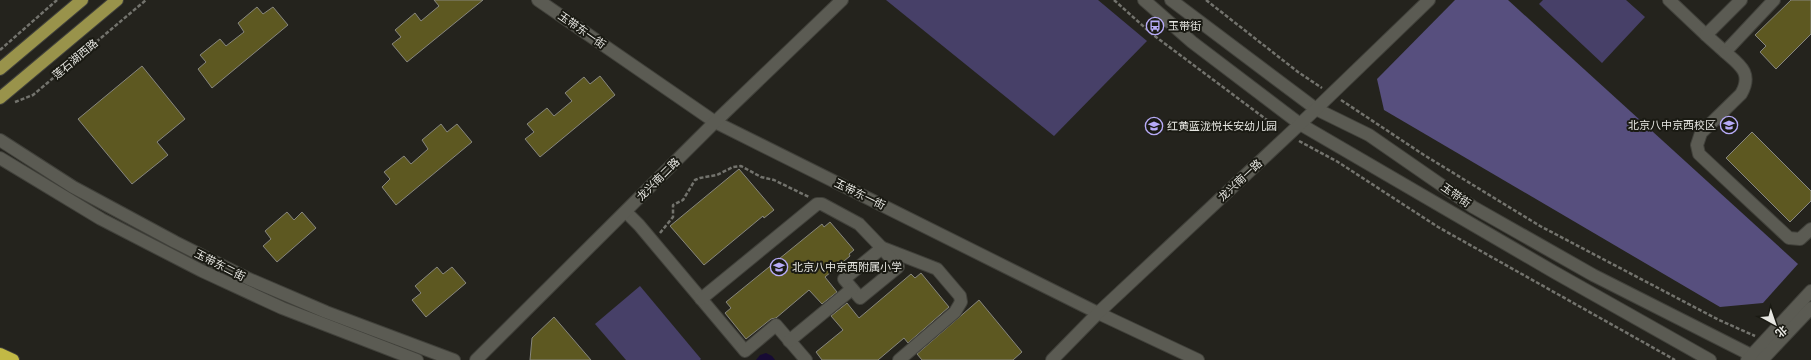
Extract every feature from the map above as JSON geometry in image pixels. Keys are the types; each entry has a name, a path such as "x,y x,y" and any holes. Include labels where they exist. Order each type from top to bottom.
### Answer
{"highway":[{"path":"0,354 13,360"}],"main road":[{"path":"0,69 82,0"},
{"name":"莲石湖西路","path":"0,98 117,0"}],"street":[{"name":"玉带东一街","path":"538,0 715,122 1098,313 1198,360"},
{"name":"龙兴南二路","path":"476,360 715,122 842,0"},
{"name":"玉带街","path":"1144,0 1192,42 1300,124 1554,272 1710,360"},
{"name":"玉带街","path":"1171,0 1316,109 1369,135 1473,207 1593,275 1756,359"},
{"name":"龙兴南一路","path":"1052,360 1098,313 1316,109 1429,0"},
{"path":"1669,0 1742,68 1746,78 1745,87 1740,94 1701,133 1697,145 1699,154 1789,238 1800,239 1811,229"},
{"path":"1706,35 1741,0"},
{"path":"1725,52 1774,0"},
{"name":"玉带东二街","path":"0,140 73,187 175,242 249,279 326,312 454,360"},
{"name":"玉带东二街","path":"0,158 101,219 202,271 282,308 417,360"},
{"path":"701,298 817,204 822,204 859,224 882,248 898,267 860,298 844,279 882,248"},
{"path":"626,212 652,240 746,351 776,325 806,360"},
{"path":"882,248 940,271 960,296 960,302 955,312 899,360"},
{"path":"789,340 852,289"},
{"path":"1756,359 1765,341 1811,290"},
{"path":"1756,359 1811,308"}],"path":[{"path":"0,50 57,0"},
{"name":"莲石湖西路","path":"13,103 32,94 146,0"},
{"name":"玉带街","path":"1206,0 1298,72 1424,155 1540,226 1719,320 1765,341"},
{"path":"652,240 665,229 673,217 673,205 683,200 688,195 696,180 717,175 733,167 741,166 747,168 761,177 774,180 822,204"}],"shaded area":[{"path":"886,0 1098,0 1147,41 1054,136"},
{"path":"1455,0 1508,0 1798,264 1763,303 1720,307 1384,110 1377,79"},
{"path":"1543,0 1626,0 1645,17 1602,63 1539,4"},
{"path":"640,286 701,359 700,360 626,360 595,324"},
{"path":"766,353 772,356 775,360 756,360 760,355"}],"building":[{"path":"434,0 483,0 407,62 392,44 401,37 395,30 415,13 421,21 439,6"},
{"path":"1791,0 1811,0 1811,34 1776,69 1760,52 1766,46 1755,35"},
{"path":"257,7 263,14 273,7 288,25 212,88 198,69 206,62 200,55 220,39 226,46 244,32 238,23"},
{"path":"142,66 185,119 157,142 168,155 132,184 78,119"},
{"path":"600,76 615,95 540,157 525,139 534,132 527,124 547,108 554,116 572,101 565,93 584,77 590,84"},
{"path":"441,124 447,132 457,124 472,142 396,205 382,187 390,179 384,172 404,156 411,164 428,149 422,140"},
{"path":"1752,132 1811,191 1811,201 1790,222 1726,158"},
{"path":"739,169 774,210 764,218 763,216 704,265 670,226"},
{"path":"287,212 294,220 302,212 316,228 277,262 263,246 271,239 265,231"},
{"path":"830,222 854,250 849,254 850,256 825,277 837,292 822,304 809,290 776,318 771,319 746,339 725,313 731,308 726,302 822,224 824,227"},
{"path":"437,267 443,274 452,267 466,283 426,317 412,300 421,293 415,286"},
{"path":"921,273 949,307 908,343 904,338 878,360 822,360 816,352 843,330 831,316 847,303 859,318 911,274 915,278"},
{"path":"979,300 1022,352 1013,360 922,360 917,354"},
{"path":"554,317 591,360 530,360 532,338"}],"place":[{"name":"玉带街","path":"1155,26"},
{"name":"北京八中京西校区","path":"1729,125"},
{"name":"红黄蓝泷悦长安幼儿园","path":"1154,126"},
{"name":"北京八中京西附属小学","path":"779,267"}]}
